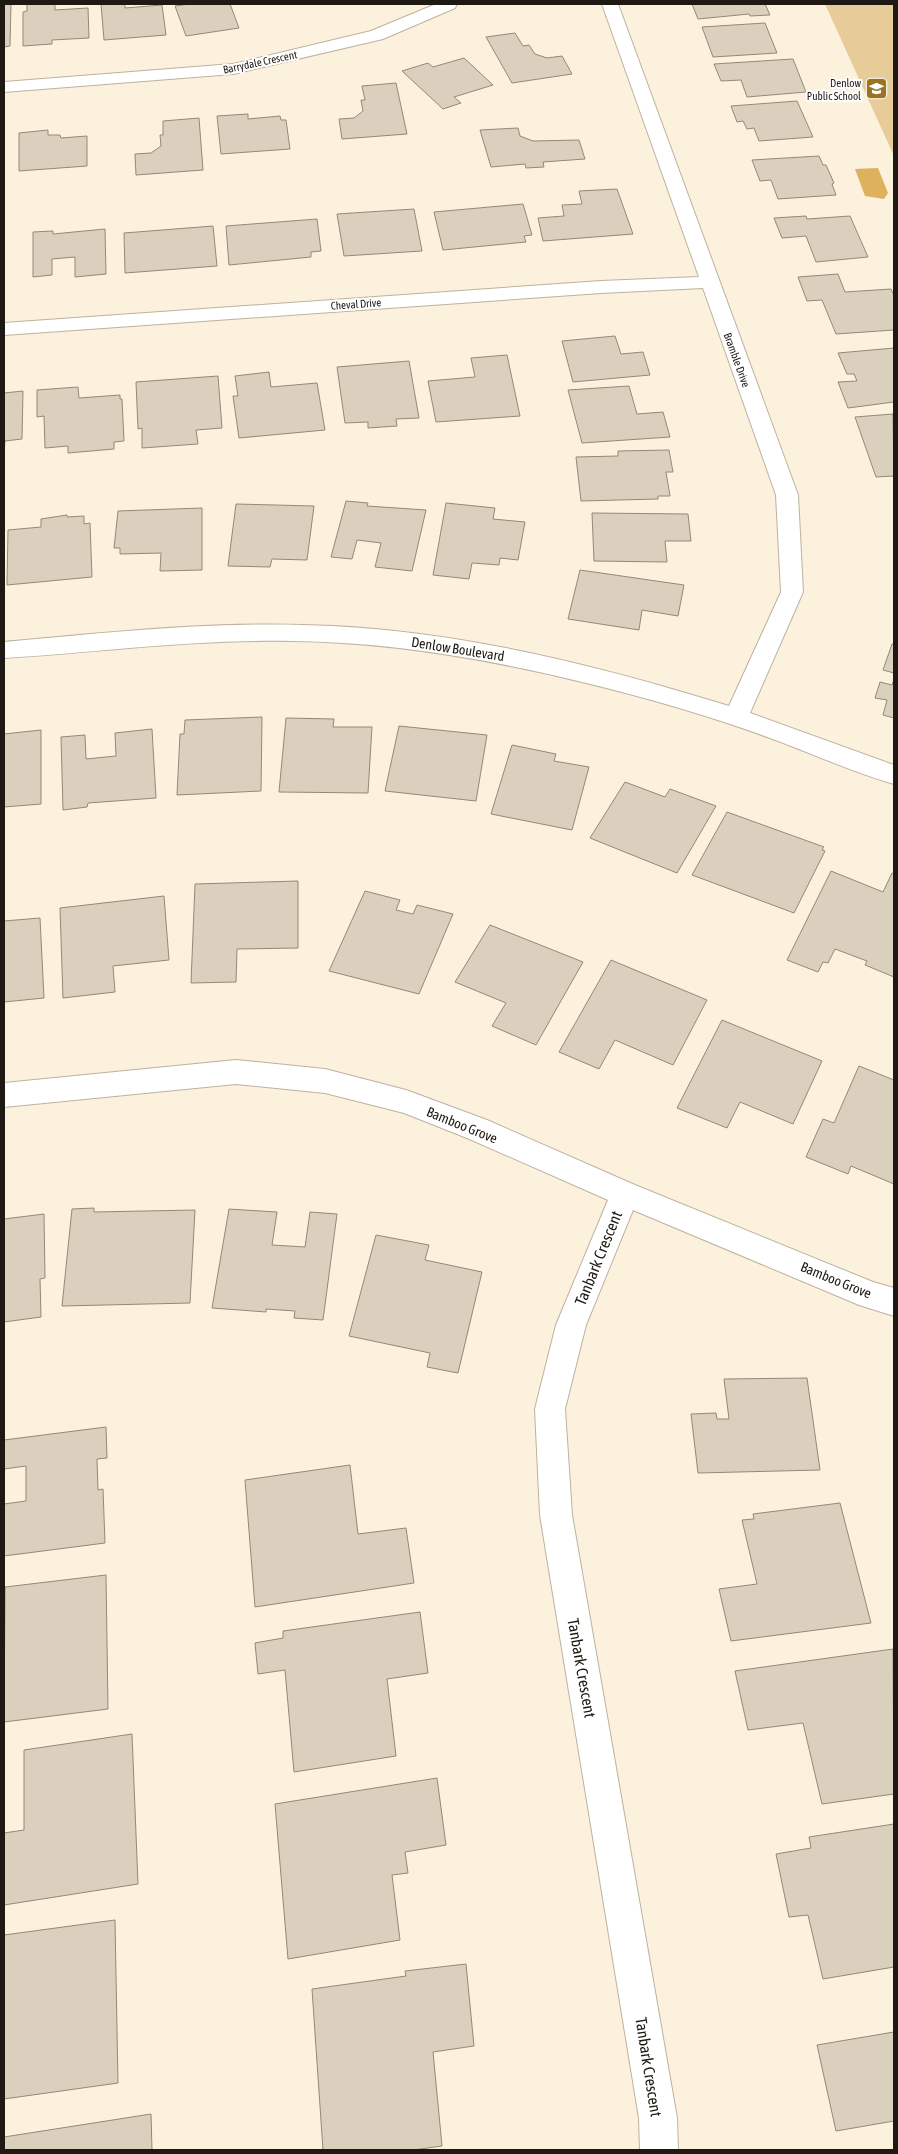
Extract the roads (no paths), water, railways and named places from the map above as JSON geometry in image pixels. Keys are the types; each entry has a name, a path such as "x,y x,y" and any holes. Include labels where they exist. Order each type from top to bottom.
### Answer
{"street":[{"name":"Barrydale Crescent","path":"4,87 233,69 377,35 449,4"},
{"name":"Bramble Drive","path":"610,4 787,495 792,592 758,672 736,717"},
{"name":"Cheval Drive","path":"4,329 591,287 709,282"},
{"name":"Denlow Boulevard","path":"4,650 231,632 333,634 420,642 545,663 736,717 894,775"},
{"name":"Bamboo Grove","path":"4,1095 236,1072 325,1081 406,1102 870,1295 894,1302"},
{"name":"Tanbark Crescent","path":"624,1194 571,1325 550,1409 556,1515 658,2118 660,2150"}],"place":[{"name":"Denlow Public School","path":"877,89"}]}
